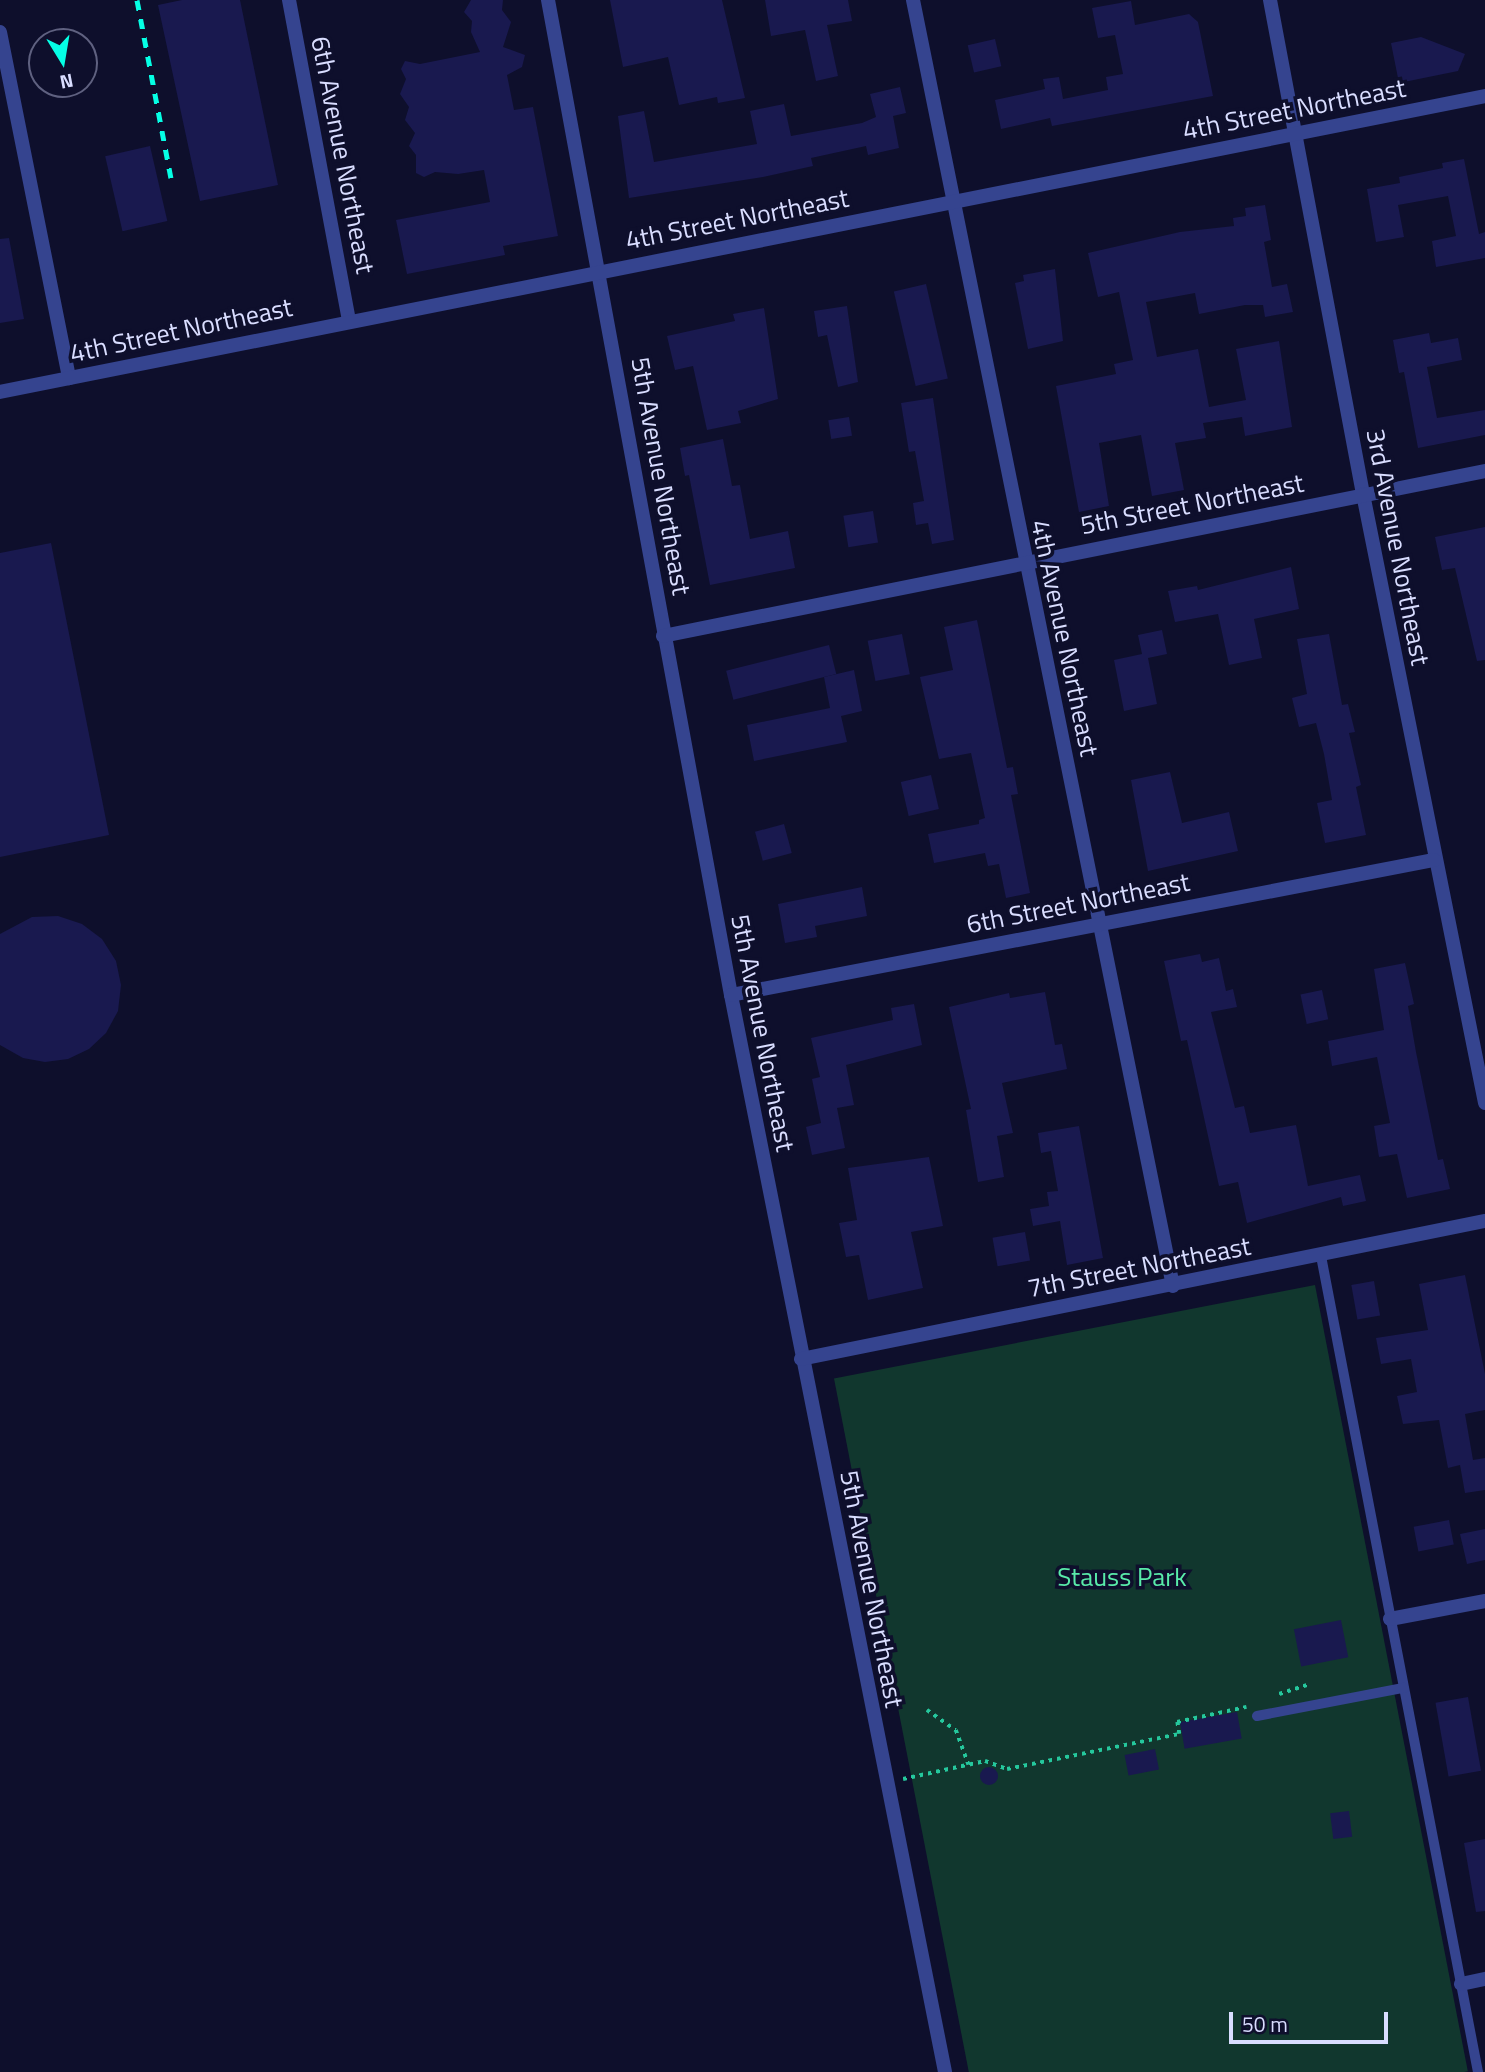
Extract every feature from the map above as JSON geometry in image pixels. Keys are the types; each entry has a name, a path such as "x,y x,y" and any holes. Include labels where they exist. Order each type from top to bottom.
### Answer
{"street":[{"name":"6th Avenue Northeast","path":"289,0 349,320"},
{"name":"5th Avenue Northeast","path":"548,0 601,271 663,636 731,995 886,1783 946,2072"},
{"name":"4th Avenue Northeast","path":"913,0 1024,563 1173,1286"},
{"name":"3rd Avenue Northeast","path":"1270,0 1434,860 1485,1103"},
{"path":"0,32 69,378"},
{"name":"4th Street Northeast","path":"0,392 349,320 1485,96"},
{"name":"5th Street Northeast","path":"663,636 1485,471"},
{"name":"6th Street Northeast","path":"731,995 1434,860"},
{"name":"7th Street Northeast","path":"802,1359 1485,1221"},
{"path":"1390,1619 1485,1601"},
{"path":"1461,1984 1485,1979"}],"lane":[{"path":"1321,1256 1478,2072"},
{"path":"1257,1716 1404,1688"}],"path":[{"path":"1272,1697 1310,1684"},
{"path":"886,1783 990,1761 1007,1769 1179,1734 1177,1722 1259,1702"},
{"path":"927,1710 956,1730 969,1765"}],"green space":[{"name":"Stauss Park","path":"1315,1285 1468,2071 969,2072 834,1378"}],"building":[{"path":"182,0 240,0 278,185 200,201 158,5"},
{"path":"471,0 503,0 502,10 511,22 503,47 525,55 522,67 507,75 514,110 533,107 558,236 503,246 505,255 407,274 396,220 490,202 484,170 458,174 435,172 424,177 416,173 416,155 409,146 415,133 405,120 409,107 400,94 406,79 401,69 405,61 420,64 480,52 471,32 472,21 464,12"},
{"path":"610,0 722,0 745,98 718,103 717,97 679,105 668,57 623,67"},
{"path":"765,0 848,0 852,21 827,25 838,76 816,81 805,30 771,36"},
{"path":"1131,1 1135,25 1189,14 1198,22 1213,96 1052,126 1050,118 1001,129 995,100 1045,89 1043,79 1059,77 1063,99 1108,90 1106,77 1123,74 1115,35 1098,38 1092,8"},
{"path":"1421,37 1465,54 1458,71 1399,83 1391,43"},
{"path":"995,39 1001,66 974,73 968,45"},
{"path":"900,87 906,113 893,116 899,148 868,155 866,146 811,158 813,166 763,177 629,198 618,116 644,111 654,162 757,144 750,111 784,104 791,136 862,123 876,117 870,94"},
{"path":"150,146 167,221 123,231 105,156"},
{"path":"1464,159 1479,234 1485,232 1485,258 1436,267 1432,241 1456,236 1448,196 1398,205 1404,237 1376,242 1367,189 1400,183 1399,177 1443,168 1442,163"},
{"path":"1265,205 1271,240 1264,242 1272,287 1287,284 1293,312 1265,317 1263,305 1245,305 1199,314 1195,293 1146,302 1157,357 1198,349 1209,407 1246,400 1236,349 1279,341 1292,427 1245,436 1242,417 1203,423 1206,438 1175,443 1184,490 1152,496 1141,435 1099,443 1109,506 1079,512 1056,386 1116,374 1114,364 1133,360 1119,292 1098,297 1088,253 1180,232 1234,226 1233,218 1246,216 1245,208"},
{"path":"9,238 24,319 0,323 0,239"},
{"path":"1055,269 1063,341 1028,349 1015,283 1024,281 1023,275"},
{"path":"926,284 948,379 916,386 894,291"},
{"path":"847,306 858,382 838,387 827,335 818,337 814,311"},
{"path":"764,308 778,399 738,411 741,423 707,430 693,366 675,370 667,336 735,321 733,314"},
{"path":"1429,333 1431,343 1458,338 1462,360 1427,367 1437,418 1485,410 1485,435 1418,448 1404,372 1399,373 1393,340"},
{"path":"933,398 954,540 932,544 928,523 916,525 913,503 924,501 915,451 909,452 901,403"},
{"path":"849,417 852,436 831,439 828,420"},
{"path":"723,439 732,486 740,485 750,539 788,531 795,568 710,585 689,475 685,476 680,448"},
{"path":"873,511 878,543 848,547 843,516"},
{"path":"1485,527 1485,660 1477,661 1455,568 1442,570 1435,537"},
{"path":"51,543 109,835 0,857 0,553"},
{"path":"1291,567 1299,609 1254,619 1262,658 1229,665 1218,614 1175,622 1168,591 1197,586 1198,590"},
{"path":"977,620 1007,768 1013,767 1018,794 1011,795 1030,893 1006,898 999,864 988,866 985,853 934,863 928,834 979,824 979,820 985,818 971,753 939,759 920,677 953,670 944,627"},
{"path":"1162,630 1167,654 1148,658 1157,704 1124,711 1114,660 1142,654 1138,635"},
{"path":"902,634 910,674 875,681 868,641"},
{"path":"1329,634 1342,705 1348,704 1355,732 1349,733 1361,785 1356,787 1366,835 1325,843 1317,803 1332,800 1324,754 1316,723 1299,727 1292,698 1307,694 1297,639"},
{"path":"829,645 836,674 733,700 726,671"},
{"path":"854,670 862,711 841,716 847,742 754,761 747,725 830,708 824,677"},
{"path":"1170,772 1182,823 1229,812 1238,851 1148,871 1131,780"},
{"path":"931,775 939,809 909,816 901,782"},
{"path":"784,824 792,853 763,861 755,832"},
{"path":"862,887 867,916 815,926 817,937 785,943 778,904"},
{"path":"58,916 82,924 102,939 116,961 121,985 118,1011 106,1033 89,1049 68,1059 45,1062 23,1058 0,1045 0,934 32,917"},
{"path":"1200,954 1202,962 1219,958 1226,991 1233,989 1237,1007 1211,1012 1235,1108 1244,1106 1250,1133 1296,1125 1308,1186 1360,1175 1366,1201 1343,1206 1341,1197 1247,1223 1238,1182 1219,1186 1187,1040 1181,1041 1164,961"},
{"path":"1405,963 1414,1004 1408,1006 1416,1052 1438,1160 1443,1159 1450,1189 1407,1198 1397,1154 1379,1157 1374,1126 1390,1123 1377,1057 1332,1066 1328,1041 1384,1030 1374,969"},
{"path":"1322,990 1328,1019 1307,1024 1300,995"},
{"path":"1045,992 1055,1045 1062,1044 1067,1069 1002,1083 1013,1133 997,1136 1004,1177 978,1182 966,1110 971,1109 949,1007 1009,993 1010,998"},
{"path":"914,1004 922,1045 846,1065 854,1105 837,1108 845,1148 812,1155 806,1127 821,1123 812,1079 820,1077 811,1038 893,1020 891,1008"},
{"path":"1079,1126 1103,1258 1067,1265 1060,1221 1033,1226 1030,1209 1049,1206 1047,1192 1058,1191 1051,1151 1041,1153 1038,1133"},
{"path":"929,1157 943,1226 911,1232 923,1288 868,1300 859,1255 846,1257 839,1223 857,1220 848,1168"},
{"path":"1025,1232 1030,1261 998,1266 993,1238"},
{"path":"1465,1275 1485,1374 1485,1410 1465,1414 1473,1460 1485,1458 1485,1490 1465,1493 1460,1465 1448,1468 1439,1420 1403,1424 1397,1396 1417,1392 1411,1359 1381,1364 1376,1338 1428,1330 1419,1284"},
{"path":"1374,1281 1380,1315 1357,1319 1351,1285"},
{"path":"1449,1520 1454,1545 1418,1551 1414,1527"},
{"path":"1485,1529 1485,1560 1467,1564 1460,1534"},
{"path":"1341,1620 1348,1657 1301,1666 1294,1629"},
{"path":"1468,1697 1481,1771 1449,1777 1436,1703"},
{"path":"1237,1712 1242,1739 1185,1749 1180,1722"},
{"path":"1155,1749 1159,1770 1129,1776 1125,1755"},
{"path":"985,1767 993,1767 998,1776 996,1783 985,1785 980,1780 980,1772"},
{"path":"1349,1811 1352,1837 1333,1839 1330,1813"},
{"path":"1485,1839 1485,1911 1476,1912 1464,1843"}],"railway":[{"path":"137,0 171,178"}]}
